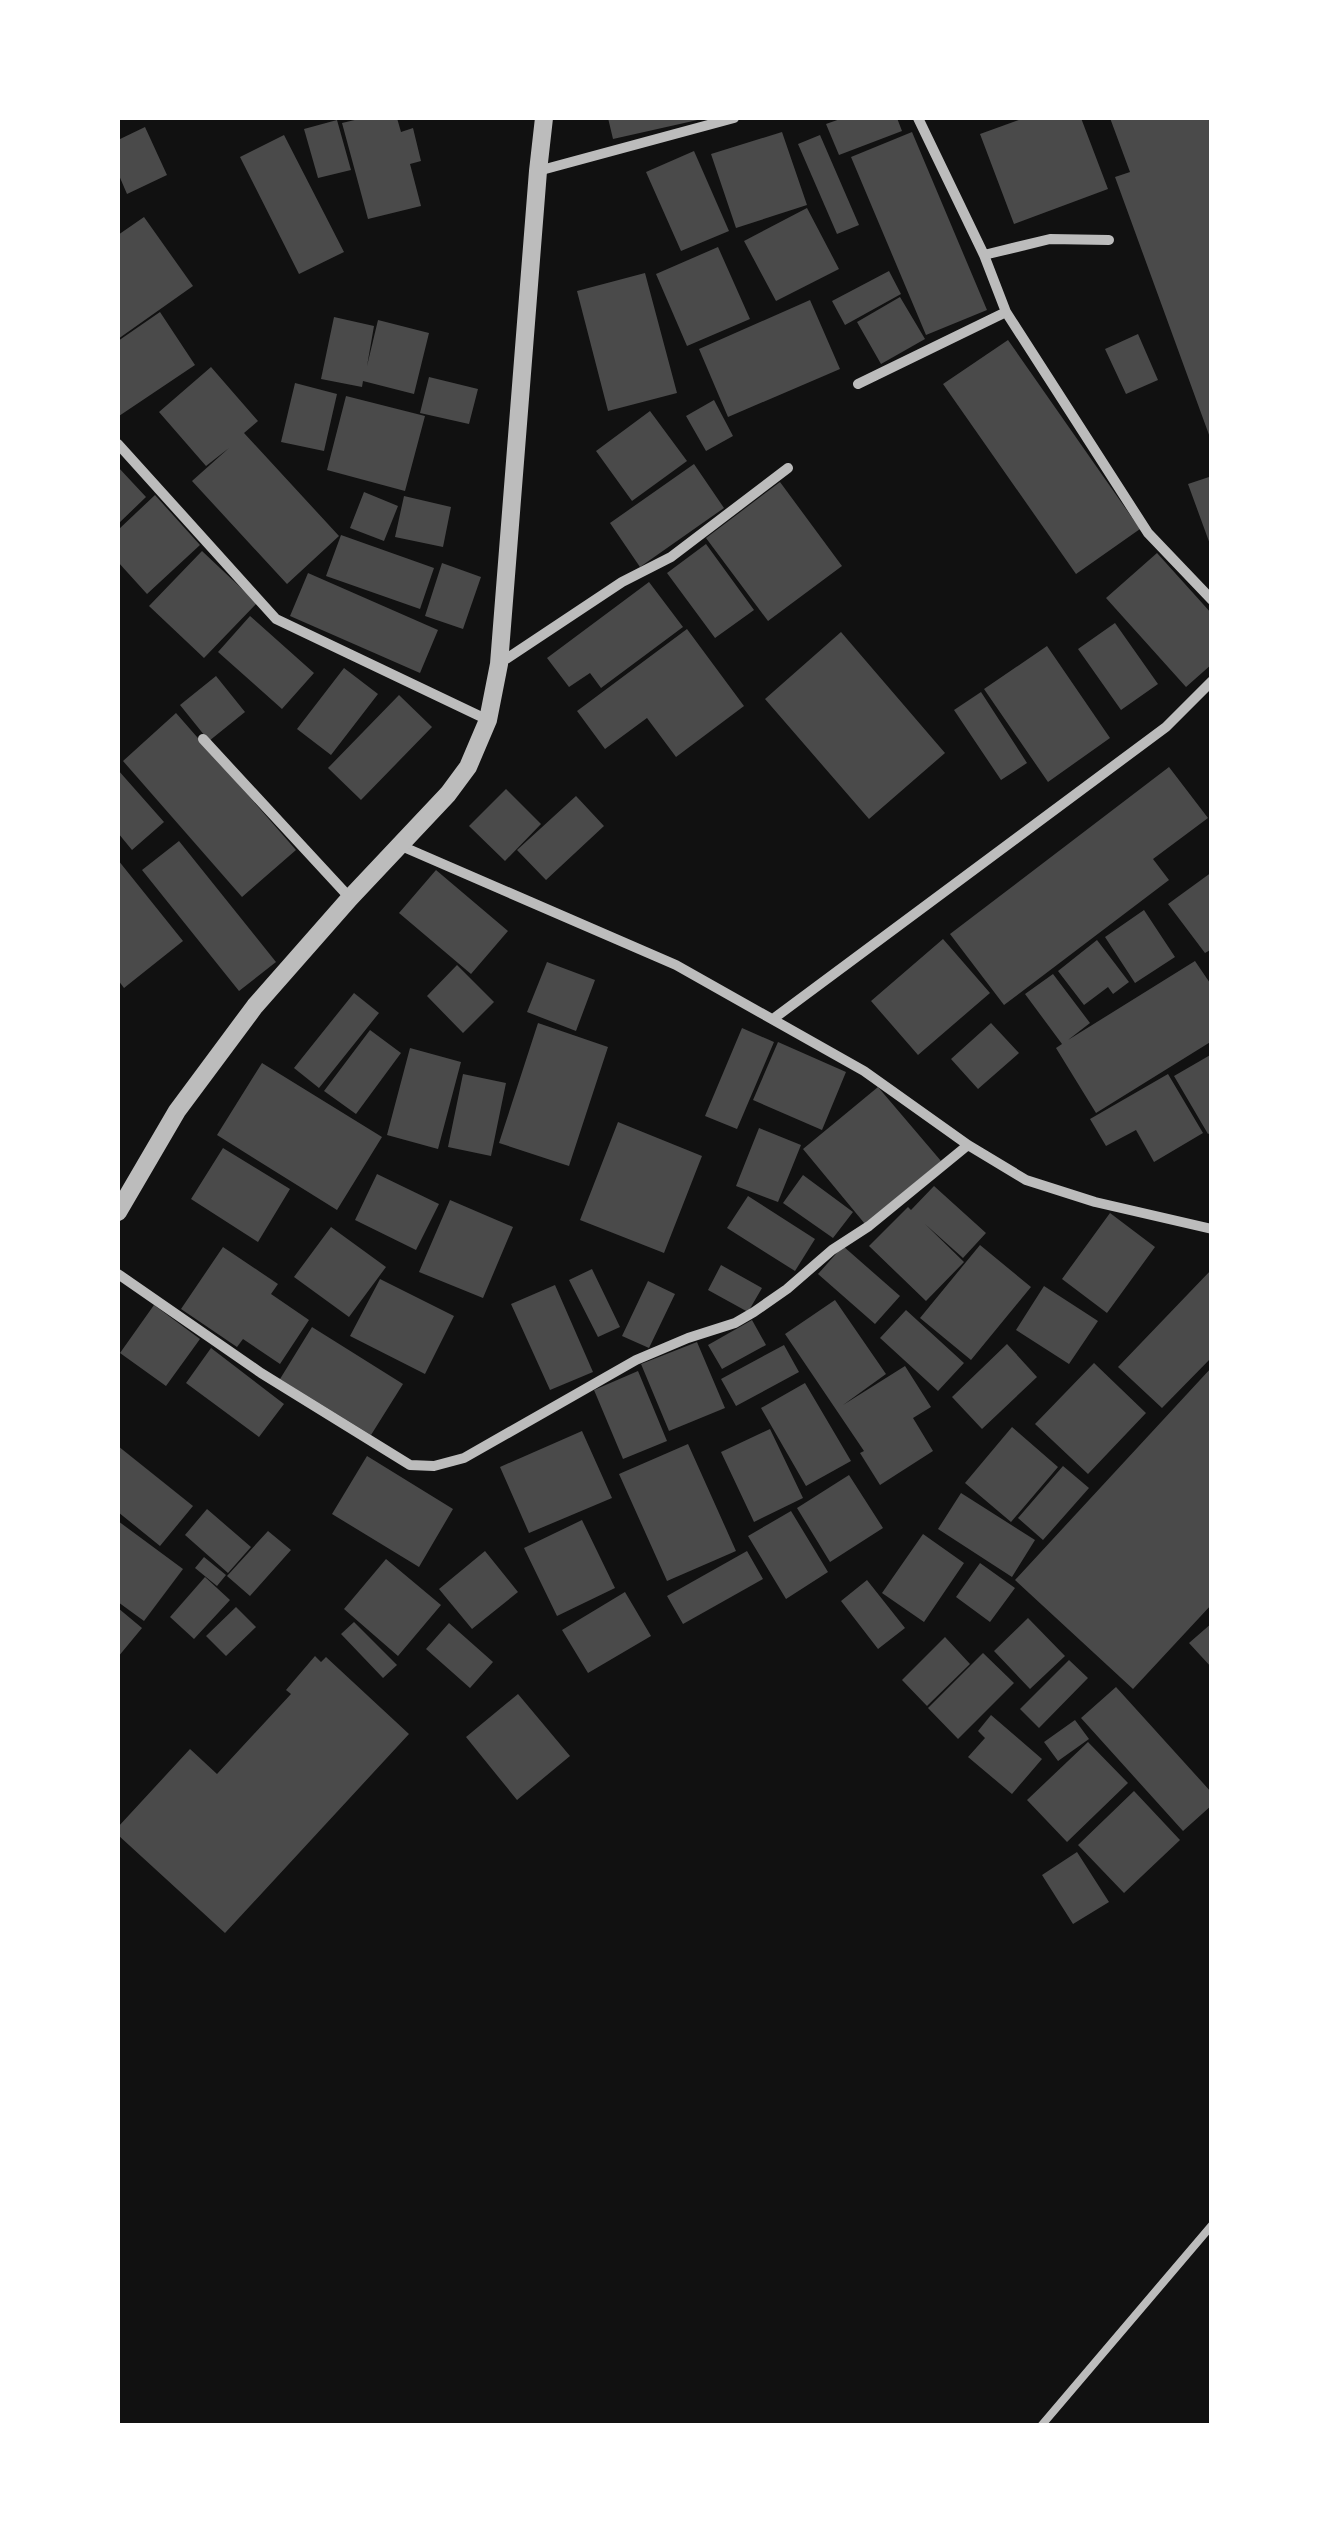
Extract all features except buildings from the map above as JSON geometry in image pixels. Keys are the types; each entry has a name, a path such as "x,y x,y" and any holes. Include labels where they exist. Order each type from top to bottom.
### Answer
{"street":[{"path":"118,1212 188,1096 255,1006 448,794 468,767 488,720 499,664 544,118"},
{"path":"538,171 734,118"},
{"path":"918,118 984,254 1006,312 1148,533 1212,600"},
{"path":"984,254 1050,240 1109,240"},
{"path":"858,384 1006,312"},
{"path":"118,444 276,618 488,720"},
{"path":"499,664 622,582 671,557 788,468"},
{"path":"774,1019 1166,727 1212,680"},
{"path":"203,739 350,898"},
{"path":"400,846 676,965 864,1071 1026,1180 1095,1202 1212,1229"},
{"path":"118,1274 261,1373 410,1465 434,1466 464,1458 636,1360 735,1323 754,1312 919,1187 968,1144"}],"lane":[{"path":"1041,2426 1212,2224"}]}
